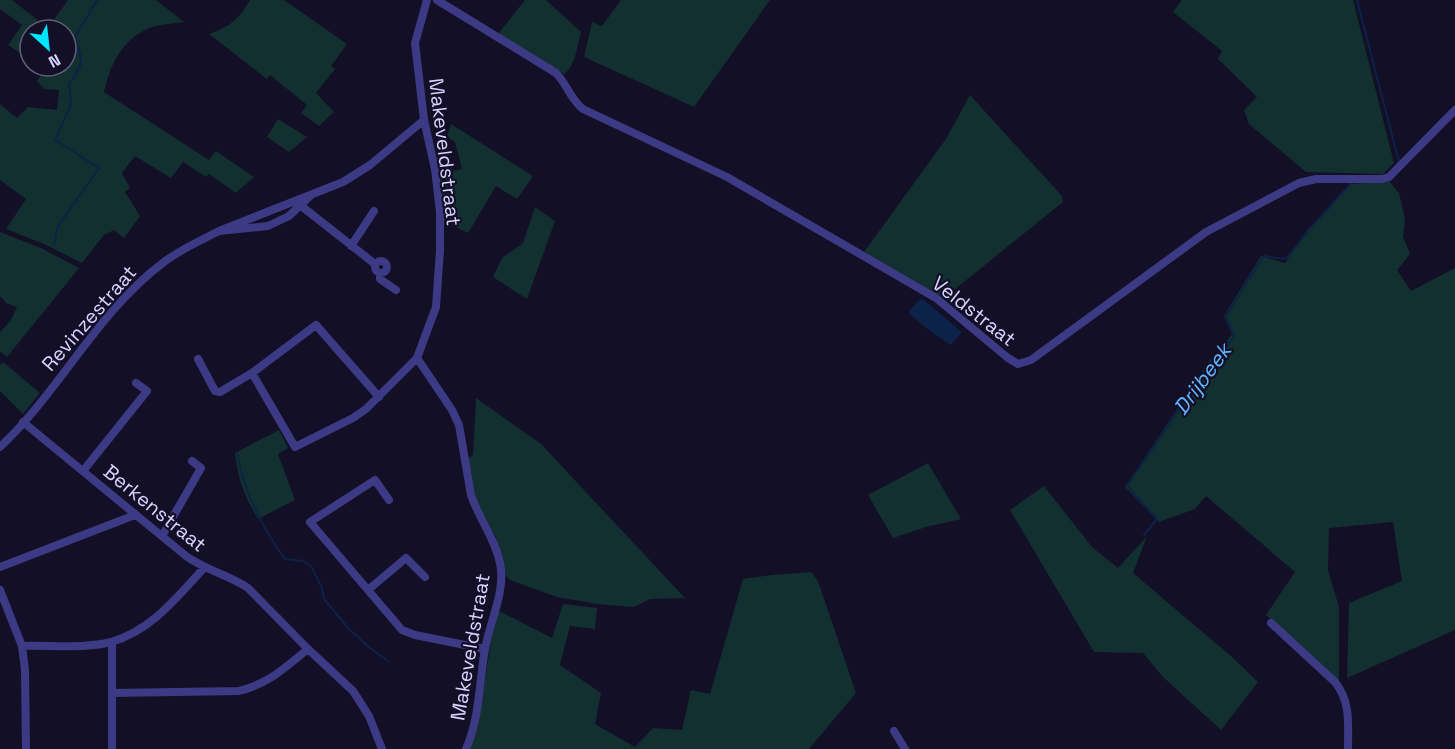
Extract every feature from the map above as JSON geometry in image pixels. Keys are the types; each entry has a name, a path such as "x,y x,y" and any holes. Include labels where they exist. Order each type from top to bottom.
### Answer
{"street":[{"name":"Makeveldstraat","path":"427,0 415,43 424,120 435,169 440,212 440,250 436,307 417,358 452,410 459,425 471,495 492,536 502,581 485,649 477,710 466,749"},
{"name":"Veldstraat","path":"436,0 556,73 564,82 573,100 583,109 727,177 936,298 1018,364 1031,360 1206,232 1299,183 1316,179 1382,179 1389,177 1455,110"},
{"name":"Revinzestraat","path":"0,447 115,309 138,284 164,262 219,231 311,195 357,174 424,120"},
{"name":"Revinzestraat","path":"219,231 268,226 289,216 311,195"},
{"path":"300,205 375,264 380,261 386,264 385,272 380,274 380,279 396,290"},
{"path":"351,246 374,211"},
{"path":"198,359 215,391 220,392 252,374 316,325 379,397"},
{"path":"252,374 295,447 353,418 379,397 417,358"},
{"path":"83,471 147,392 136,383"},
{"name":"Berkenstraat","path":"23,422 186,556 204,568 238,581 249,588 352,691 369,716 382,749"},
{"path":"162,536 201,468 192,461"},
{"path":"389,500 375,480 310,522 402,630 485,649"},
{"path":"0,567 135,515"},
{"path":"368,590 406,558 425,578"},
{"path":"22,646 94,645 112,642 139,630 153,620 204,568"},
{"path":"0,590 22,646 26,670 26,749"},
{"path":"1271,623 1343,692 1348,706 1348,749"},
{"path":"112,642 112,749"},
{"path":"112,693 238,691 258,686 276,676 308,649"},
{"path":"894,731 904,749"}],"green space":[{"path":"0,0 12,0 35,18 18,18 18,22 0,9"},
{"path":"68,0 156,0 184,22 151,27 130,40 113,64 104,92 209,160 216,151 254,177 236,193 209,174 206,177 183,162 171,178 135,156 122,173 130,188 125,192 140,216 124,238 114,230 104,235 82,263 44,244 6,229 26,199 0,180 0,104 17,118 28,107 57,110 59,90 44,89 37,81 39,78 78,78 78,18 55,18"},
{"path":"250,0 284,0 347,44 331,66 335,69 316,93 334,112 319,126 301,113 307,105 270,75 267,79 209,34 233,22"},
{"path":"525,0 546,0 581,32 574,61 564,74 498,34"},
{"path":"621,0 770,0 694,107 584,57 592,22 602,26"},
{"path":"1182,0 1353,0 1394,163 1383,174 1306,172 1249,124 1244,110 1257,97 1218,59 1222,51 1173,12"},
{"path":"18,31 18,52 8,45"},
{"path":"970,95 1062,196 1063,202 944,298 864,252 946,139"},
{"path":"278,119 307,137 289,152 267,137"},
{"path":"451,124 533,176 517,199 496,186 468,233 443,220 442,188 438,174 462,169 455,142 447,136"},
{"path":"1389,181 1399,193 1405,218 1403,237 1410,254 1397,270 1411,291 1455,268 1455,630 1347,678 1349,603 1402,581 1393,522 1329,528 1328,570 1339,607 1339,682 1266,615 1295,572 1206,496 1195,509 1159,522 1125,487 1210,360 1232,334 1224,316 1261,256 1285,263 1307,230 1351,184"},
{"path":"535,207 555,221 527,299 493,277 502,258 523,243"},
{"path":"0,232 41,248 79,268 7,357 0,351 0,332 11,320 17,307 6,303 0,296"},
{"path":"3,362 40,393 23,414 0,391 0,365"},
{"path":"476,398 541,444 685,598 650,599 634,607 597,604 557,597 510,580 505,574 496,537 477,503 467,459 473,455"},
{"path":"279,430 288,448 278,454 295,500 258,519 242,487 235,453"},
{"path":"928,463 961,519 893,538 868,495"},
{"path":"1044,486 1092,547 1118,568 1147,536 1133,573 1258,682 1221,730 1163,677 1143,653 1094,652 1010,510"},
{"path":"811,572 818,581 856,693 809,749 470,749 478,725 491,641 499,611 552,638 563,604 597,608 595,629 570,626 560,665 601,693 595,724 635,747 653,728 682,730 691,690 710,694 743,579"}],"water":[{"path":"920,299 962,332 951,345 910,314 909,311"}],"waterway":[{"path":"54,245 58,226 99,168 55,140 71,105 69,84 81,62 75,37 97,0"},
{"name":"Drijbeek","path":"1357,0 1399,162 1397,163"},
{"name":"Drijbeek","path":"1144,535 1157,519 1127,486 1216,355 1234,336 1226,316 1261,260 1265,256 1283,259 1288,257 1352,182"},
{"path":"238,455 244,482 255,510 285,559 303,561 311,566 322,588 324,599 348,628 388,661"}]}
